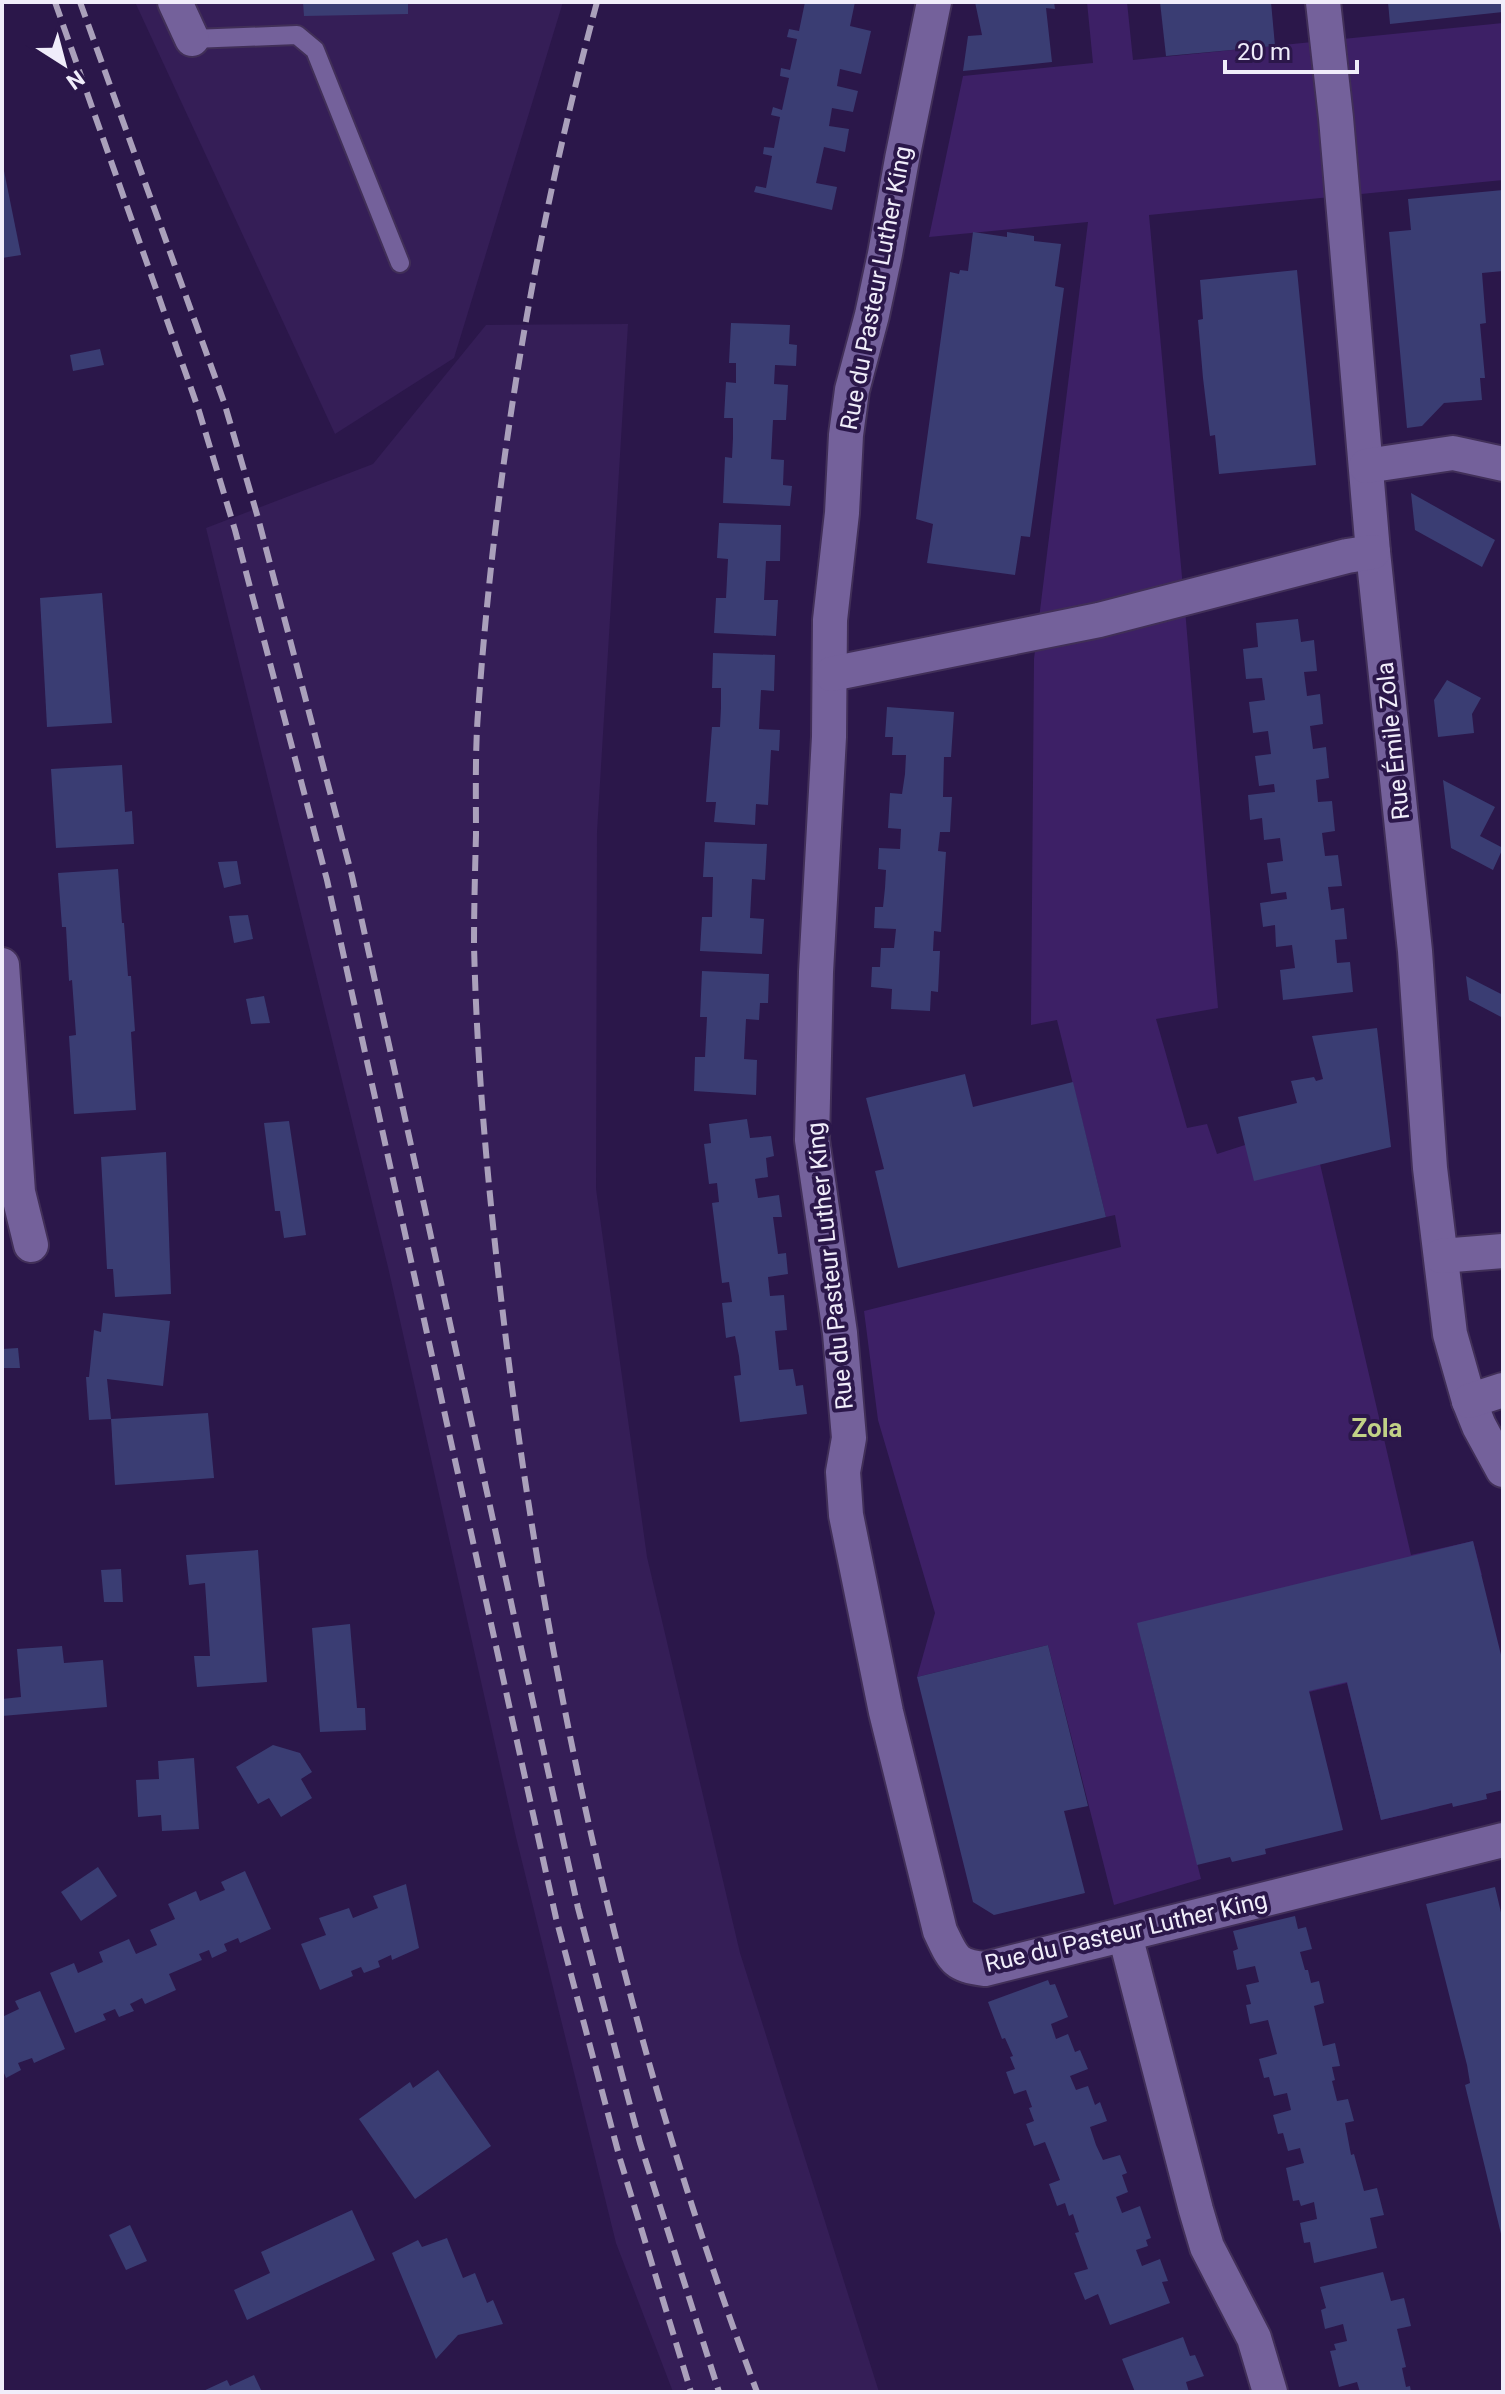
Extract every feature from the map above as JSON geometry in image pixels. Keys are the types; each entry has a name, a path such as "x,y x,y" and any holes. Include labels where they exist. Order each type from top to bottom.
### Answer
{"street":[{"path":"175,2 192,39"},
{"name":"Rue du Pasteur Luther King","path":"934,2 876,300 852,390 846,435 842,513 830,620 831,674 816,972 812,1140 841,1348 849,1438 843,1472 846,1515 886,1712 940,1931 951,1955 965,1967 985,1969 1503,1840"},
{"name":"Rue Émile Zola","path":"1323,2 1336,118 1373,552 1415,951 1430,1168 1450,1334 1469,1401 1503,1470"},
{"path":"1366,466 1453,453 1503,464"},
{"path":"831,674 1099,620 1373,552"},
{"path":"2,965 18,1192 31,1245"},
{"path":"1441,1256 1503,1251"},
{"path":"1469,1401 1503,1390"},
{"path":"1125,1935 1207,2247 1254,2338 1270,2392"}],"lane":[{"path":"192,39 297,35 315,50 400,263"}],"shaded area":[{"path":"135,2 563,2 454,358 335,434"},
{"path":"1087,2 1127,2 1133,60 1503,23 1503,180 1149,215 1218,1008 1156,1019 1187,1128 1207,1124 1217,1154 1245,1145 1320,1164 1411,1555 1473,1541 1482,1575 1432,1586 1390,1657 1429,1809 1381,1820 1347,1683 1309,1692 1142,1643 1201,1879 1114,1905 1048,1645 917,1677 935,1613 878,1420 864,1311 1121,1247 1115,1215 1106,1217 1057,1020 1031,1025 1034,659 1088,222 929,237 963,76 1093,63"},
{"path":"628,324 597,832 596,1189 647,1557 740,1953 879,2392 673,2392 616,2243 515,1833 388,1267 206,528 373,464 486,325"}],"building":[{"path":"303,2 408,2 408,14 304,16"},
{"path":"805,2 855,2 850,26 871,31 861,74 840,69 837,86 858,91 853,112 832,108 829,126 849,129 845,152 824,147 816,183 837,187 832,210 754,192 756,186 766,188 772,156 763,154 764,147 774,148 780,117 771,115 773,107 782,110 789,78 780,76 781,68 790,70 797,39 787,37 789,29 799,31"},
{"path":"975,2 1054,2 1055,9 1046,8 1052,62 963,71 968,36 982,35"},
{"path":"1160,2 1271,2 1275,46 1166,56"},
{"path":"1388,2 1503,2 1503,12 1390,24"},
{"path":"2,161 21,255 2,258"},
{"path":"1503,190 1503,271 1482,273 1486,323 1480,324 1485,378 1480,378 1482,400 1444,403 1422,426 1407,428 1389,232 1411,230 1408,199"},
{"path":"973,232 1007,237 1007,232 1034,236 1034,241 1061,244 1055,286 1064,288 1037,487 1030,537 1021,536 1015,575 927,563 933,524 916,519 950,272 959,274 960,270 968,271"},
{"path":"1297,270 1316,465 1219,474 1215,435 1210,436 1203,378 1198,320 1203,319 1200,280"},
{"path":"731,323 790,325 789,344 797,345 796,366 775,365 774,384 788,385 786,420 773,420 771,459 784,460 783,485 792,486 790,506 723,503 725,457 732,458 733,438 733,418 724,418 726,382 736,383 736,363 729,363"},
{"path":"100,349 104,365 73,371 70,355"},
{"path":"1411,493 1495,540 1482,567 1415,530"},
{"path":"719,523 781,525 780,561 766,561 764,600 778,600 776,636 714,633 716,598 726,598 728,559 717,558"},
{"path":"102,593 112,723 47,727 40,598"},
{"path":"1298,619 1301,642 1314,640 1317,671 1304,672 1307,696 1320,694 1323,724 1310,726 1313,749 1326,747 1329,778 1316,780 1318,802 1332,801 1335,831 1322,833 1325,856 1338,855 1342,886 1328,887 1331,910 1344,908 1347,939 1335,940 1337,963 1350,962 1353,992 1283,1000 1280,970 1295,968 1292,945 1276,947 1275,925 1263,927 1260,903 1287,899 1286,892 1271,894 1267,863 1283,861 1280,838 1264,840 1262,818 1250,820 1248,795 1275,792 1274,784 1259,786 1255,756 1271,754 1268,731 1253,733 1249,702 1265,700 1262,678 1246,679 1243,649 1258,647 1256,623"},
{"path":"713,653 775,655 774,691 761,690 759,729 780,730 779,751 771,750 768,805 756,804 755,825 714,822 716,802 706,802 712,727 720,727 721,708 721,688 712,688"},
{"path":"1447,680 1481,698 1472,714 1474,733 1438,737 1434,700"},
{"path":"887,707 954,712 951,757 944,757 943,797 952,797 950,832 940,832 938,851 946,852 941,932 934,931 933,951 940,951 938,992 931,991 930,1011 891,1009 892,989 871,987 872,967 880,967 881,948 894,948 896,929 874,928 875,907 883,907 885,888 886,870 878,869 879,848 900,849 901,829 888,828 890,793 902,794 905,774 906,755 892,755 893,737 885,737"},
{"path":"122,765 125,812 132,811 134,844 56,848 51,769"},
{"path":"1443,780 1495,807 1480,836 1503,848 1493,870 1451,848"},
{"path":"705,842 767,844 765,880 752,879 750,918 764,919 762,954 700,951 702,917 712,917 713,877 703,877"},
{"path":"237,861 241,884 224,888 218,862"},
{"path":"118,869 128,976 131,976 136,1110 74,1114 69,1036 76,1035 58,873"},
{"path":"248,915 253,939 234,943 229,916"},
{"path":"702,971 769,974 768,1003 760,1003 759,1020 746,1019 744,1059 757,1060 756,1095 694,1091 695,1057 705,1057 707,1017 700,1017"},
{"path":"1466,976 1503,995 1503,1018 1469,1000"},
{"path":"264,996 270,1023 251,1024 246,999"},
{"path":"1377,1028 1391,1147 1254,1181 1238,1117 1297,1103 1291,1081 1314,1077 1316,1081 1323,1079 1312,1036"},
{"path":"965,1074 973,1107 1073,1082 1106,1217 898,1268 875,1171 884,1169 866,1098"},
{"path":"747,1119 750,1138 771,1136 774,1156 766,1158 768,1177 755,1179 758,1198 779,1195 782,1217 773,1217 778,1254 786,1253 788,1274 768,1277 770,1296 784,1295 787,1330 775,1331 779,1370 793,1369 796,1386 803,1385 807,1414 740,1422 734,1376 741,1375 739,1356 735,1336 726,1338 722,1303 732,1302 729,1282 722,1283 712,1203 719,1202 717,1183 709,1184 704,1144 711,1143 709,1124"},
{"path":"289,1121 306,1235 284,1238 280,1211 275,1211 264,1123"},
{"path":"166,1152 171,1294 115,1297 113,1269 107,1269 101,1157"},
{"path":"103,1313 170,1321 163,1386 107,1379 111,1419 89,1420 86,1377 89,1377 94,1330 101,1332"},
{"path":"18,1348 20,1368 2,1368 2,1349"},
{"path":"208,1413 214,1478 115,1485 111,1419"},
{"path":"1473,1541 1503,1663 1503,1790 1486,1794 1487,1799 1453,1807 1452,1803 1381,1820 1347,1682 1309,1691 1343,1830 1265,1849 1266,1854 1232,1862 1230,1857 1197,1865 1137,1623"},
{"path":"258,1550 267,1682 197,1687 194,1656 210,1656 205,1583 189,1585 186,1555"},
{"path":"121,1569 123,1602 104,1602 101,1570"},
{"path":"350,1624 357,1708 365,1708 366,1730 320,1732 312,1628"},
{"path":"1048,1645 1088,1806 1064,1811 1085,1893 994,1915 973,1902 917,1677"},
{"path":"62,1646 64,1663 103,1660 107,1707 2,1716 2,1699 21,1697 17,1649"},
{"path":"273,1745 300,1753 312,1772 301,1779 312,1798 281,1817 269,1798 258,1804 236,1767"},
{"path":"194,1758 199,1829 162,1831 161,1815 138,1817 136,1780 159,1779 158,1761"},
{"path":"98,1867 117,1896 81,1921 61,1892"},
{"path":"245,1871 271,1929 240,1943 238,1938 224,1944 227,1951 212,1958 209,1950 199,1954 202,1960 169,1974 176,1990 145,2004 142,1998 130,2004 134,2011 119,2017 115,2009 103,2014 106,2020 75,2033 50,1973 74,1963 78,1973 103,1962 99,1952 129,1939 136,1954 157,1945 150,1930 175,1919 168,1904 196,1891 200,1901 225,1890 221,1882"},
{"path":"406,1884 419,1948 392,1960 391,1955 378,1961 380,1967 364,1973 361,1967 351,1971 353,1976 320,1990 301,1944 326,1935 319,1918 349,1908 353,1918 378,1908 373,1896"},
{"path":"1495,1887 1503,1921 1502,2238 1465,2085 1470,2083 1467,2065 1426,1904"},
{"path":"1295,1916 1298,1929 1306,1927 1312,1949 1300,1952 1305,1970 1308,1970 1311,1983 1319,1981 1324,2003 1314,2006 1323,2046 1335,2043 1340,2066 1332,2067 1335,2080 1332,2081 1337,2101 1348,2099 1354,2121 1345,2123 1351,2155 1354,2154 1364,2191 1377,2188 1384,2215 1370,2218 1377,2248 1314,2263 1310,2242 1304,2243 1300,2223 1317,2219 1314,2202 1301,2206 1299,2200 1293,2201 1286,2168 1304,2163 1300,2148 1288,2151 1283,2133 1278,2134 1273,2115 1291,2110 1287,2093 1274,2096 1269,2077 1264,2078 1259,2059 1277,2054 1268,2020 1250,2024 1246,2005 1251,2004 1246,1985 1259,1982 1255,1966 1237,1970 1233,1951 1238,1949 1233,1931"},
{"path":"1048,1980 1050,1985 1055,1984 1068,2017 1051,2024 1056,2039 1068,2034 1075,2052 1080,2050 1088,2069 1070,2076 1076,2090 1088,2086 1095,2105 1100,2102 1107,2121 1090,2127 1096,2145 1103,2160 1120,2155 1127,2173 1122,2175 1128,2192 1116,2197 1122,2213 1140,2206 1151,2238 1146,2240 1148,2246 1136,2250 1142,2266 1160,2259 1168,2281 1162,2282 1170,2303 1110,2325 1098,2294 1085,2300 1074,2273 1088,2269 1075,2233 1079,2232 1073,2214 1069,2216 1065,2203 1057,2206 1049,2184 1060,2180 1045,2142 1034,2146 1026,2124 1034,2121 1029,2108 1032,2107 1026,2090 1014,2094 1006,2072 1015,2069 1010,2057 1013,2056 1005,2038 1002,2039 988,2002"},
{"path":"40,1991 65,2049 34,2063 32,2058 18,2063 21,2070 6,2078 2,2068 2,2017 19,2009 15,2001"},
{"path":"438,2070 491,2146 415,2199 359,2119 410,2082 413,2088"},
{"path":"352,2210 375,2260 247,2320 234,2290 270,2273 261,2252"},
{"path":"130,2225 147,2261 126,2270 109,2235"},
{"path":"447,2238 463,2278 475,2273 487,2303 493,2300 503,2324 458,2335 436,2359 392,2253 418,2240 422,2247"},
{"path":"1383,2272 1391,2301 1404,2298 1411,2326 1397,2329 1406,2367 1402,2368 1406,2387 1410,2386 1411,2392 1360,2392 1357,2382 1339,2387 1330,2351 1336,2350 1334,2344 1347,2341 1343,2324 1325,2329 1321,2310 1326,2308 1320,2287"},
{"path":"1183,2337 1190,2356 1195,2355 1204,2376 1186,2382 1189,2392 1135,2392 1122,2359"},
{"path":"254,2375 262,2392 201,2392 227,2380 230,2386"}],"railway":[{"path":"55,2 199,411 235,530 327,880 556,1918 620,2159 691,2392"},
{"path":"80,2 224,402 258,518 352,876 578,1908 640,2143 719,2392"},
{"path":"597,2 554,178 520,354 485,623 476,743 474,945 481,1087 499,1276 522,1459 569,1731 598,1865 669,2132 757,2392"}],"district":[{"name":"Zola","path":"1377,1428"}]}
